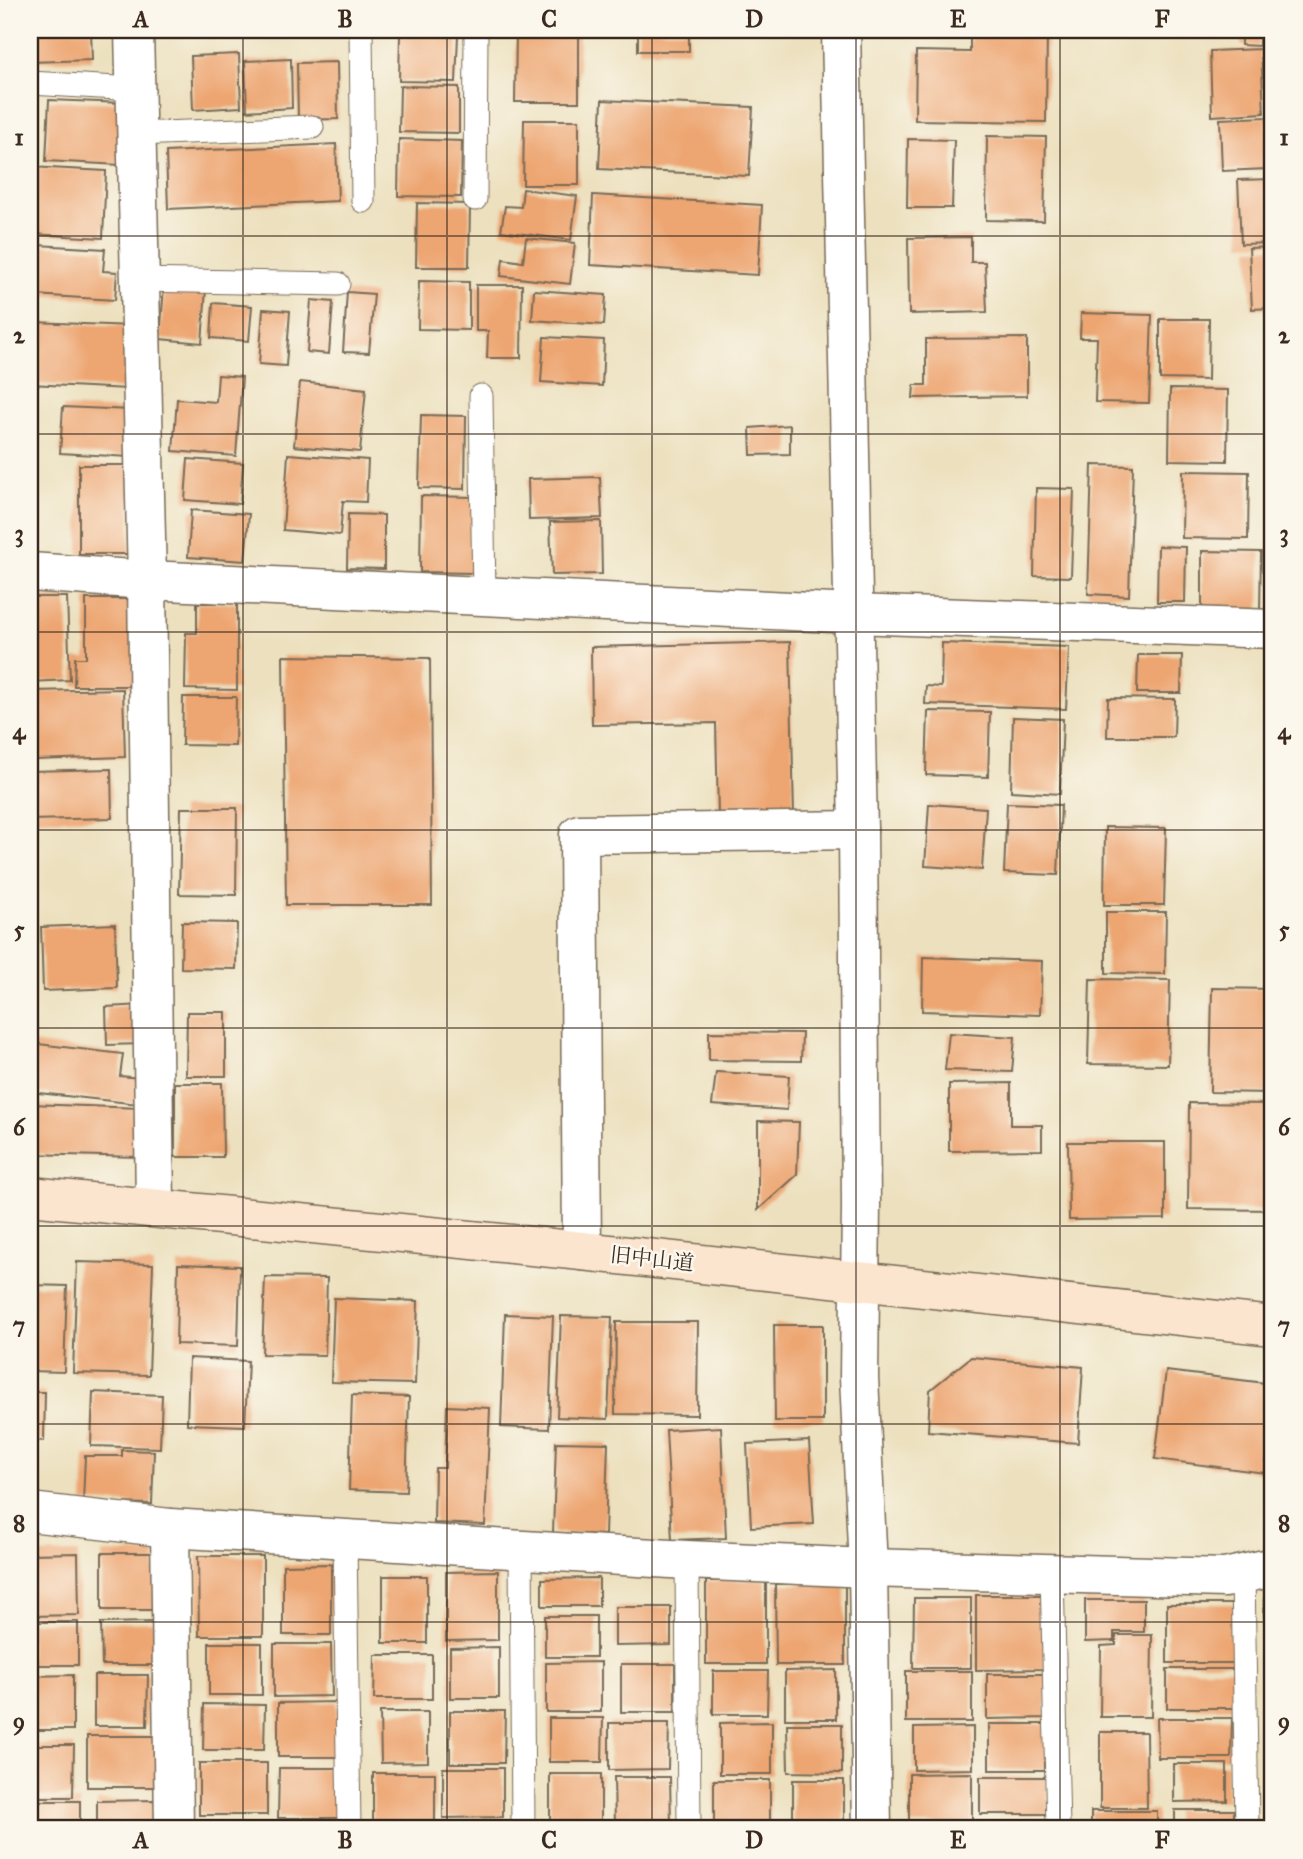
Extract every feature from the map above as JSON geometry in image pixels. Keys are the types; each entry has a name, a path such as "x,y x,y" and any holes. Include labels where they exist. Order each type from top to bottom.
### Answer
{"main road":[{"name":"旧中山道","path":"30,1196 582,1251 1273,1326"}],"street":[{"path":"134,30 147,580 155,1207"},
{"path":"841,30 858,830 859,1377 868,1568 872,1829"},
{"path":"30,572 854,614 1273,629"},
{"path":"582,1251 579,834 858,830"},
{"path":"30,1512 170,1528 687,1560 1225,1578 1258,1570"},
{"path":"170,1528 174,1829"}],"lane":[{"path":"361,30 363,201"},
{"path":"475,200 476,30"},
{"path":"30,83 135,89"},
{"path":"136,134 312,127"},
{"path":"140,280 338,284"},
{"path":"481,396 484,596"},
{"path":"345,1539 349,1829"},
{"path":"521,1549 523,1829"},
{"path":"687,1560 689,1829"},
{"path":"1247,1829 1258,1570"},
{"path":"1052,1573 1058,1829"}],"building":[{"path":"30,30 91,30 92,60 30,62"},
{"path":"174,30 222,30 222,34 174,36"},
{"path":"516,30 579,30 579,102 515,102"},
{"path":"638,30 689,30 689,51 638,51"},
{"path":"970,30 1047,30 1046,122 915,120 916,51 970,52"},
{"path":"1241,30 1259,30 1259,46 1241,45"},
{"path":"1267,30 1273,30 1273,50 1267,50"},
{"path":"400,35 458,35 456,82 399,81"},
{"path":"1261,49 1264,113 1212,116 1210,51"},
{"path":"239,54 241,107 193,110 191,56"},
{"path":"291,59 292,108 247,111 245,61"},
{"path":"337,62 338,119 298,120 297,63"},
{"path":"400,86 459,87 459,133 399,132"},
{"path":"49,100 124,103 121,165 46,161"},
{"path":"602,100 753,107 749,176 599,169"},
{"path":"1267,117 1268,169 1222,171 1220,119"},
{"path":"524,120 579,120 579,185 523,185"},
{"path":"987,136 1046,137 1044,221 986,220"},
{"path":"399,139 462,141 461,197 398,196"},
{"path":"908,139 954,140 952,208 907,208"},
{"path":"336,144 338,201 168,209 166,152"},
{"path":"30,167 106,171 103,238 30,234"},
{"path":"1273,179 1273,243 1241,244 1238,180"},
{"path":"523,189 577,196 571,240 501,231 505,206 521,207"},
{"path":"593,195 762,205 758,275 590,265"},
{"path":"417,203 470,204 469,267 416,267"},
{"path":"971,237 971,262 985,262 987,312 909,314 908,238"},
{"path":"526,238 575,243 570,284 501,276 503,259 523,262"},
{"path":"37,245 105,249 103,271 117,272 115,300 34,295"},
{"path":"1273,247 1273,308 1252,309 1249,248"},
{"path":"419,281 469,282 469,330 418,329"},
{"path":"476,285 522,285 521,358 487,358 488,331 476,331"},
{"path":"164,286 206,289 202,343 160,339"},
{"path":"534,290 606,295 604,325 532,320"},
{"path":"347,292 374,294 369,353 343,352"},
{"path":"311,300 333,302 329,354 307,352"},
{"path":"213,303 252,306 249,341 211,338"},
{"path":"263,309 290,311 286,366 259,364"},
{"path":"1081,313 1152,315 1149,403 1095,402 1097,338 1080,338"},
{"path":"1160,319 1209,319 1208,380 1160,379"},
{"path":"33,322 132,326 128,389 30,384"},
{"path":"544,337 604,340 602,386 541,382"},
{"path":"1027,338 1027,396 913,398 914,385 926,385 926,339"},
{"path":"218,375 242,377 236,456 173,451 177,399 216,402"},
{"path":"300,382 366,389 360,452 294,446"},
{"path":"1170,389 1228,390 1227,461 1169,460"},
{"path":"63,407 131,410 129,457 60,453"},
{"path":"421,415 466,416 465,489 419,488"},
{"path":"790,425 790,454 751,455 750,428"},
{"path":"288,454 368,460 366,502 343,501 340,535 283,530"},
{"path":"188,459 243,463 240,504 185,500"},
{"path":"79,465 131,465 130,554 79,554"},
{"path":"1092,465 1133,466 1129,596 1088,594"},
{"path":"1183,471 1249,472 1248,539 1182,538"},
{"path":"600,477 602,518 529,520 528,479"},
{"path":"1036,488 1074,489 1071,577 1034,576"},
{"path":"421,496 475,497 474,573 420,572"},
{"path":"191,510 249,514 245,561 188,557"},
{"path":"348,514 384,515 384,569 347,568"},
{"path":"601,521 602,574 552,575 550,522"},
{"path":"1158,546 1186,547 1185,602 1157,602"},
{"path":"1202,551 1261,552 1260,612 1202,612"},
{"path":"30,597 67,597 70,680 30,682"},
{"path":"86,599 134,599 134,686 74,686 75,658 86,658"},
{"path":"197,603 237,603 237,690 185,689 186,633 197,633"},
{"path":"790,642 794,815 718,816 716,723 592,725 591,647"},
{"path":"942,643 1069,647 1066,709 925,704 926,686 941,687"},
{"path":"1138,655 1182,655 1181,693 1137,693"},
{"path":"283,656 430,658 432,905 286,905"},
{"path":"123,689 125,757 34,760 32,691"},
{"path":"183,697 236,697 235,746 182,745"},
{"path":"1108,698 1175,699 1174,737 1107,737"},
{"path":"928,711 990,712 988,777 926,775"},
{"path":"1013,717 1063,719 1060,794 1011,791"},
{"path":"111,769 112,818 30,820 30,771"},
{"path":"1007,803 1061,805 1058,875 1004,873"},
{"path":"929,804 986,808 982,870 925,866"},
{"path":"181,808 237,808 236,895 179,894"},
{"path":"1105,827 1166,828 1164,905 1104,905"},
{"path":"1106,912 1166,912 1165,974 1106,973"},
{"path":"182,922 237,923 236,969 181,968"},
{"path":"115,924 117,988 43,991 41,927"},
{"path":"923,957 1042,961 1040,1015 922,1011"},
{"path":"1090,979 1170,980 1168,1065 1088,1064"},
{"path":"1212,988 1273,989 1273,1093 1210,1092"},
{"path":"143,1005 143,1044 107,1045 106,1007"},
{"path":"187,1012 226,1012 226,1076 186,1076"},
{"path":"709,1032 802,1033 801,1061 709,1060"},
{"path":"949,1033 1015,1037 1012,1072 945,1070"},
{"path":"30,1043 123,1054 120,1076 140,1078 138,1104 30,1092"},
{"path":"716,1072 789,1076 787,1110 712,1105"},
{"path":"175,1083 222,1083 223,1157 175,1157"},
{"path":"1011,1083 1011,1125 1042,1125 1042,1150 949,1151 949,1084"},
{"path":"1189,1103 1273,1104 1273,1210 1188,1209"},
{"path":"30,1104 141,1108 139,1157 30,1154"},
{"path":"758,1121 799,1122 797,1175 758,1210"},
{"path":"1068,1142 1165,1142 1165,1219 1069,1220"},
{"path":"77,1262 153,1264 149,1375 73,1373"},
{"path":"178,1264 240,1266 238,1346 176,1344"},
{"path":"265,1277 327,1278 325,1355 262,1354"},
{"path":"30,1285 67,1286 64,1372 30,1371"},
{"path":"334,1298 418,1301 415,1384 331,1382"},
{"path":"505,1314 553,1316 549,1429 501,1427"},
{"path":"561,1316 612,1317 608,1419 557,1417"},
{"path":"616,1322 698,1322 697,1415 615,1414"},
{"path":"774,1325 823,1325 823,1421 775,1421"},
{"path":"971,1357 1083,1367 1078,1443 928,1431 930,1390"},
{"path":"189,1358 248,1361 245,1426 187,1424"},
{"path":"1166,1371 1273,1384 1273,1408 1265,1473 1155,1459"},
{"path":"30,1392 45,1392 44,1441 30,1440"},
{"path":"93,1392 162,1395 160,1448 91,1446"},
{"path":"352,1395 409,1397 406,1492 349,1490"},
{"path":"447,1406 490,1408 485,1525 434,1523 435,1468 445,1468"},
{"path":"721,1427 726,1538 672,1540 666,1430"},
{"path":"809,1441 814,1524 751,1527 747,1444"},
{"path":"556,1442 608,1443 605,1535 553,1533"},
{"path":"122,1450 154,1451 152,1504 83,1502 85,1456 122,1456"},
{"path":"78,1553 79,1615 30,1616 30,1554"},
{"path":"102,1553 155,1553 155,1610 102,1610"},
{"path":"198,1556 263,1556 263,1636 199,1636"},
{"path":"331,1564 331,1635 283,1635 283,1565"},
{"path":"498,1571 498,1640 446,1641 446,1572"},
{"path":"383,1576 427,1576 427,1643 383,1643"},
{"path":"599,1578 599,1606 542,1606 542,1579"},
{"path":"766,1580 766,1664 706,1664 706,1581"},
{"path":"775,1584 845,1584 845,1665 776,1665"},
{"path":"1273,1589 1273,1616 1264,1616 1265,1590"},
{"path":"976,1595 1045,1595 1045,1669 976,1670"},
{"path":"914,1598 971,1598 971,1668 913,1668"},
{"path":"1085,1600 1144,1600 1144,1632 1114,1632 1114,1641 1085,1642"},
{"path":"1167,1604 1234,1604 1234,1663 1167,1663"},
{"path":"615,1607 671,1607 671,1645 615,1646"},
{"path":"545,1616 596,1616 596,1657 545,1657"},
{"path":"1266,1618 1273,1618 1273,1651 1266,1651"},
{"path":"30,1622 78,1622 78,1665 30,1665"},
{"path":"154,1622 154,1665 102,1665 101,1623"},
{"path":"1116,1635 1152,1635 1151,1717 1100,1717 1101,1646 1116,1645"},
{"path":"209,1643 262,1643 262,1695 209,1695"},
{"path":"274,1644 331,1644 332,1696 274,1697"},
{"path":"499,1647 499,1698 450,1698 450,1648"},
{"path":"375,1655 432,1655 432,1699 374,1699"},
{"path":"601,1662 601,1712 546,1712 546,1663"},
{"path":"621,1664 675,1664 675,1712 621,1712"},
{"path":"1167,1669 1234,1669 1234,1708 1167,1708"},
{"path":"836,1670 836,1719 785,1719 785,1671"},
{"path":"713,1671 768,1671 767,1714 713,1714"},
{"path":"906,1671 972,1671 972,1722 906,1722"},
{"path":"987,1674 1047,1674 1046,1718 987,1719"},
{"path":"73,1675 73,1730 30,1730 30,1676"},
{"path":"94,1675 148,1675 147,1726 94,1726"},
{"path":"337,1702 337,1757 278,1757 278,1703"},
{"path":"204,1704 265,1705 264,1750 203,1750"},
{"path":"450,1711 505,1711 504,1763 450,1763"},
{"path":"380,1712 428,1712 428,1762 381,1763"},
{"path":"549,1718 603,1718 602,1762 549,1762"},
{"path":"1157,1718 1232,1718 1231,1758 1158,1758"},
{"path":"772,1722 772,1774 720,1774 720,1723"},
{"path":"609,1723 669,1723 668,1769 609,1770"},
{"path":"787,1724 842,1724 842,1773 788,1772"},
{"path":"989,1724 1048,1724 1048,1770 989,1770"},
{"path":"973,1727 973,1769 914,1770 914,1728"},
{"path":"1100,1732 1146,1732 1147,1808 1100,1808"},
{"path":"87,1736 162,1736 162,1787 87,1787"},
{"path":"30,1745 74,1745 73,1797 30,1797"},
{"path":"199,1763 267,1763 267,1815 199,1815"},
{"path":"1174,1764 1227,1764 1227,1801 1174,1802"},
{"path":"279,1768 339,1768 339,1818 278,1818"},
{"path":"443,1768 503,1768 503,1817 443,1818"},
{"path":"373,1773 435,1773 435,1822 373,1822"},
{"path":"972,1773 972,1825 909,1825 909,1774"},
{"path":"550,1774 601,1774 601,1826 550,1826"},
{"path":"614,1777 670,1777 671,1825 615,1825"},
{"path":"980,1777 1047,1777 1048,1814 980,1814"},
{"path":"714,1780 770,1780 770,1829 714,1829"},
{"path":"793,1780 844,1780 844,1829 793,1829"},
{"path":"156,1800 156,1829 97,1829 97,1801"},
{"path":"30,1801 80,1801 80,1829 30,1829"},
{"path":"1175,1810 1234,1810 1234,1829 1175,1829"},
{"path":"1091,1811 1157,1811 1157,1829 1091,1829"},
{"path":"288,1823 341,1823 341,1829 288,1829"},
{"path":"988,1824 1044,1824 1044,1829 988,1829"}]}
